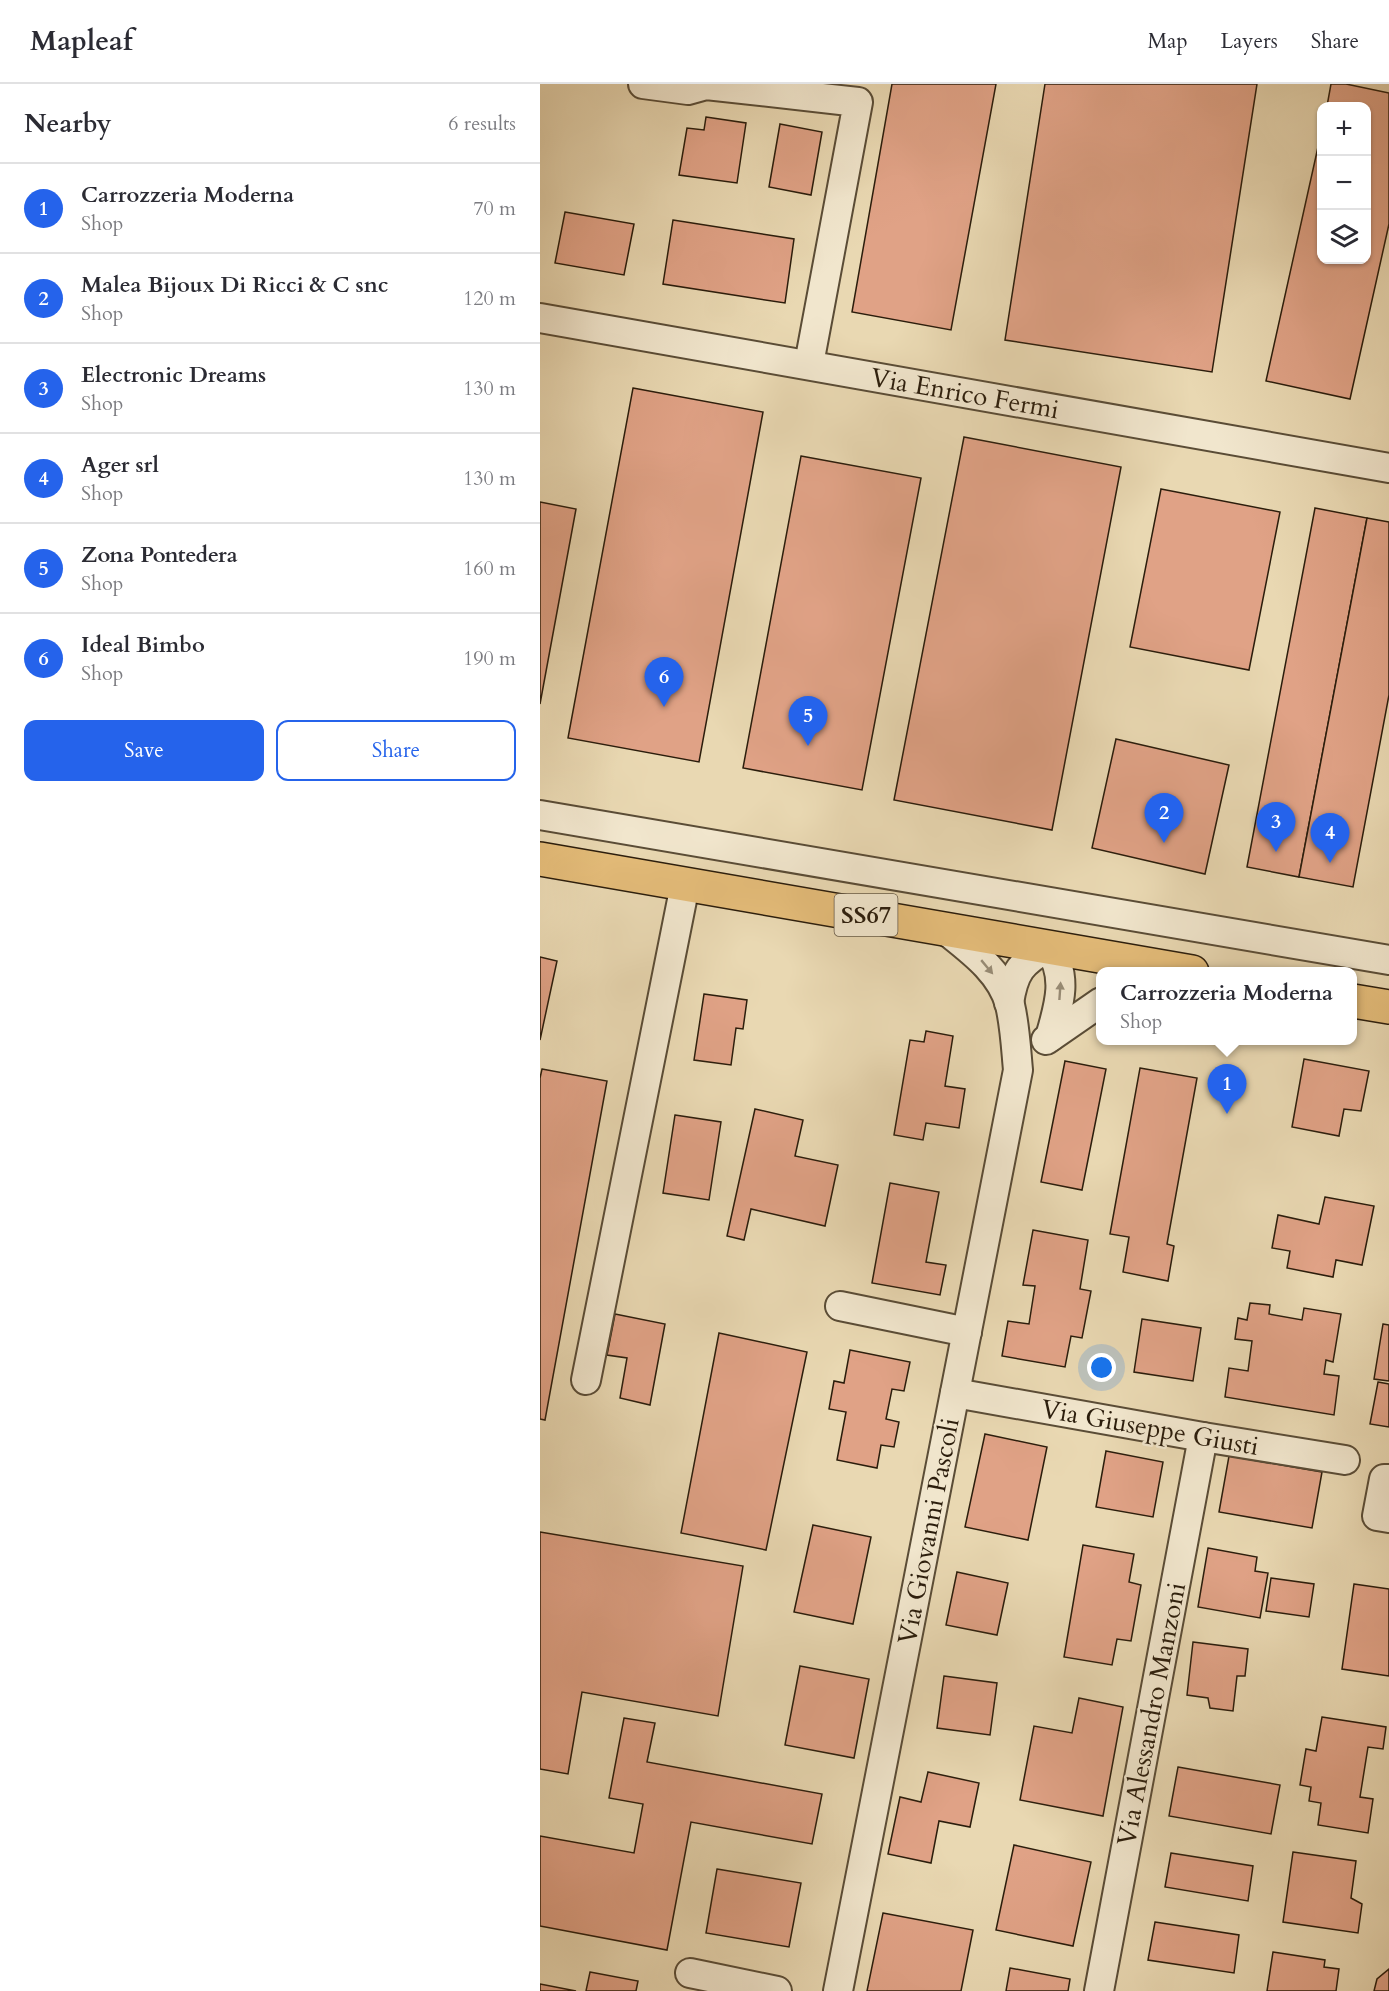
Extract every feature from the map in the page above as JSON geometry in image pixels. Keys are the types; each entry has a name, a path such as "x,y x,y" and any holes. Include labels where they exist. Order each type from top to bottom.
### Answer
{"main road":[{"name":"SS67","path":"540,859 1156,967"},
{"path":"1357,1002 1389,1007"}],"street":[{"path":"643,84 688,90 706,85 858,102 808,364"},
{"name":"Via Enrico Fermi","path":"540,318 1389,468"},
{"path":"540,815 1389,960"},
{"path":"586,1380 685,885"},
{"name":"Via Giovanni Pascoli","path":"943,928 981,959 999,983 1009,1003"},
{"path":"1048,947 1057,963 1061,984 1058,1011 1050,1036"},
{"name":"Via Giovanni Pascoli","path":"838,1991 1018,1070 1009,1003 1012,984 1017,973 1029,959 1048,947"},
{"path":"1018,1070 1050,1036 1096,1005"},
{"path":"840,1306 967,1332"},
{"name":"Via Giuseppe Giusti","path":"955,1394 1345,1460"},
{"name":"Via Alessandro Manzoni","path":"1099,1991 1203,1437"},
{"path":"1387,1479 1377,1516 1389,1518"},
{"path":"690,1973 777,1991"}],"building":[{"path":"892,84 996,84 951,330 852,312"},
{"path":"1045,84 1257,84 1212,372 1005,340"},
{"path":"1331,84 1346,84 1389,93 1389,224 1350,399 1266,381 1317,152 1317,264 1371,264 1371,102 1328,102"},
{"path":"706,117 746,123 737,183 679,175 687,128 704,130"},
{"path":"780,124 822,132 811,195 769,187"},
{"path":"565,212 634,224 624,275 555,263"},
{"path":"673,220 794,239 785,303 663,284"},
{"path":"633,388 763,412 699,762 568,738"},
{"path":"964,437 1121,467 1052,830 894,800"},
{"path":"801,456 921,478 862,790 743,768"},
{"path":"1161,489 1280,512 1249,670 1130,647"},
{"path":"540,502 576,509 540,704"},
{"path":"1315,508 1367,518 1299,877 1247,867"},
{"path":"1367,518 1389,522 1389,695 1353,887 1299,877"},
{"path":"1116,739 1229,765 1205,874 1092,848"},
{"path":"540,957 557,961 540,1040"},
{"path":"704,994 747,1000 743,1029 736,1028 731,1065 694,1060"},
{"path":"926,1031 953,1036 945,1086 965,1089 959,1128 926,1123 923,1140 894,1135 910,1040 924,1042"},
{"path":"1304,1059 1369,1071 1361,1111 1344,1109 1339,1136 1292,1127"},
{"path":"1065,1061 1106,1069 1082,1190 1041,1182"},
{"path":"1140,1068 1197,1078 1167,1244 1174,1246 1168,1281 1123,1272 1129,1237 1110,1234"},
{"path":"542,1069 607,1081 545,1420 540,1419 540,1078"},
{"path":"755,1109 803,1120 795,1156 838,1165 825,1226 751,1209 744,1240 727,1236"},
{"path":"675,1115 721,1122 709,1200 663,1193"},
{"path":"890,1183 939,1192 926,1262 946,1265 940,1295 872,1283"},
{"path":"1325,1197 1374,1206 1362,1265 1336,1260 1333,1277 1287,1268 1290,1251 1272,1248 1278,1215 1319,1224"},
{"path":"1033,1230 1088,1240 1080,1289 1091,1291 1082,1338 1071,1336 1065,1367 1002,1356 1008,1321 1029,1324 1035,1286 1023,1285"},
{"path":"1250,1303 1270,1305 1269,1314 1302,1320 1304,1308 1341,1314 1333,1362 1326,1360 1324,1374 1339,1376 1334,1415 1225,1397 1229,1368 1248,1371 1252,1341 1235,1339 1238,1318 1247,1320"},
{"path":"615,1314 665,1324 650,1405 620,1398 627,1358 607,1355"},
{"path":"1142,1319 1201,1328 1193,1381 1134,1372"},
{"path":"1383,1324 1389,1325 1389,1381 1374,1379"},
{"path":"719,1333 807,1352 766,1550 681,1533"},
{"path":"850,1350 910,1362 904,1391 892,1389 886,1419 899,1422 894,1447 881,1445 877,1468 837,1460 846,1412 829,1409 834,1381 844,1383"},
{"path":"1378,1382 1389,1384 1389,1427 1370,1424"},
{"path":"985,1434 1047,1447 1028,1540 965,1527"},
{"path":"1106,1451 1163,1462 1153,1517 1096,1507"},
{"path":"1229,1456 1322,1472 1312,1528 1219,1512"},
{"path":"813,1525 871,1537 853,1624 794,1612"},
{"path":"540,1532 743,1566 718,1716 582,1692 568,1774 540,1769"},
{"path":"1083,1545 1134,1554 1129,1582 1141,1585 1131,1641 1117,1639 1112,1665 1064,1657"},
{"path":"1208,1548 1257,1557 1255,1571 1268,1573 1260,1618 1198,1607"},
{"path":"957,1572 1008,1583 997,1635 946,1625"},
{"path":"1271,1578 1314,1584 1309,1617 1266,1611"},
{"path":"1354,1584 1389,1589 1389,1676 1342,1669"},
{"path":"1193,1642 1248,1649 1245,1676 1237,1676 1233,1711 1210,1708 1208,1698 1187,1695"},
{"path":"800,1666 869,1679 854,1758 785,1745"},
{"path":"944,1676 997,1683 990,1735 937,1728"},
{"path":"1079,1698 1123,1707 1103,1816 1020,1800 1034,1726 1072,1733"},
{"path":"1322,1717 1386,1727 1383,1749 1368,1747 1360,1797 1373,1799 1368,1833 1318,1825 1321,1803 1309,1801 1311,1787 1300,1785 1306,1749 1316,1751"},
{"path":"624,1718 655,1723 647,1762 822,1794 812,1844 691,1822 667,1950 540,1926 540,1836 634,1853 643,1804 609,1798"},
{"path":"1178,1767 1280,1785 1271,1834 1169,1816"},
{"path":"928,1772 979,1783 970,1827 939,1821 931,1863 888,1854 900,1797 921,1802"},
{"path":"1014,1845 1091,1862 1073,1946 996,1930"},
{"path":"1293,1852 1356,1861 1351,1898 1362,1904 1358,1933 1283,1922"},
{"path":"1171,1853 1253,1866 1248,1901 1165,1887"},
{"path":"717,1869 801,1883 789,1947 706,1933"},
{"path":"883,1913 973,1930 961,1991 867,1991"},
{"path":"1155,1922 1239,1935 1234,1973 1148,1960"},
{"path":"1273,1952 1325,1960 1324,1967 1339,1969 1336,1991 1267,1991"},
{"path":"1010,1968 1070,1979 1068,1991 1006,1991"},
{"path":"1389,1969 1389,1991 1374,1991 1377,1979"},
{"path":"590,1972 638,1981 636,1991 586,1991"},
{"path":"540,1984 576,1991 540,1991"}],"place":[{"name":"Ideal Bimbo","path":"664,707"},
{"name":"Zona Pontedera","path":"808,746"},
{"name":"Malea Bijoux Di Ricci & C snc","path":"1164,843"},
{"name":"Electronic Dreams","path":"1276,852"},
{"name":"Ager srl","path":"1330,863"},
{"name":"Carrozzeria Moderna","path":"1227,1114"}]}
